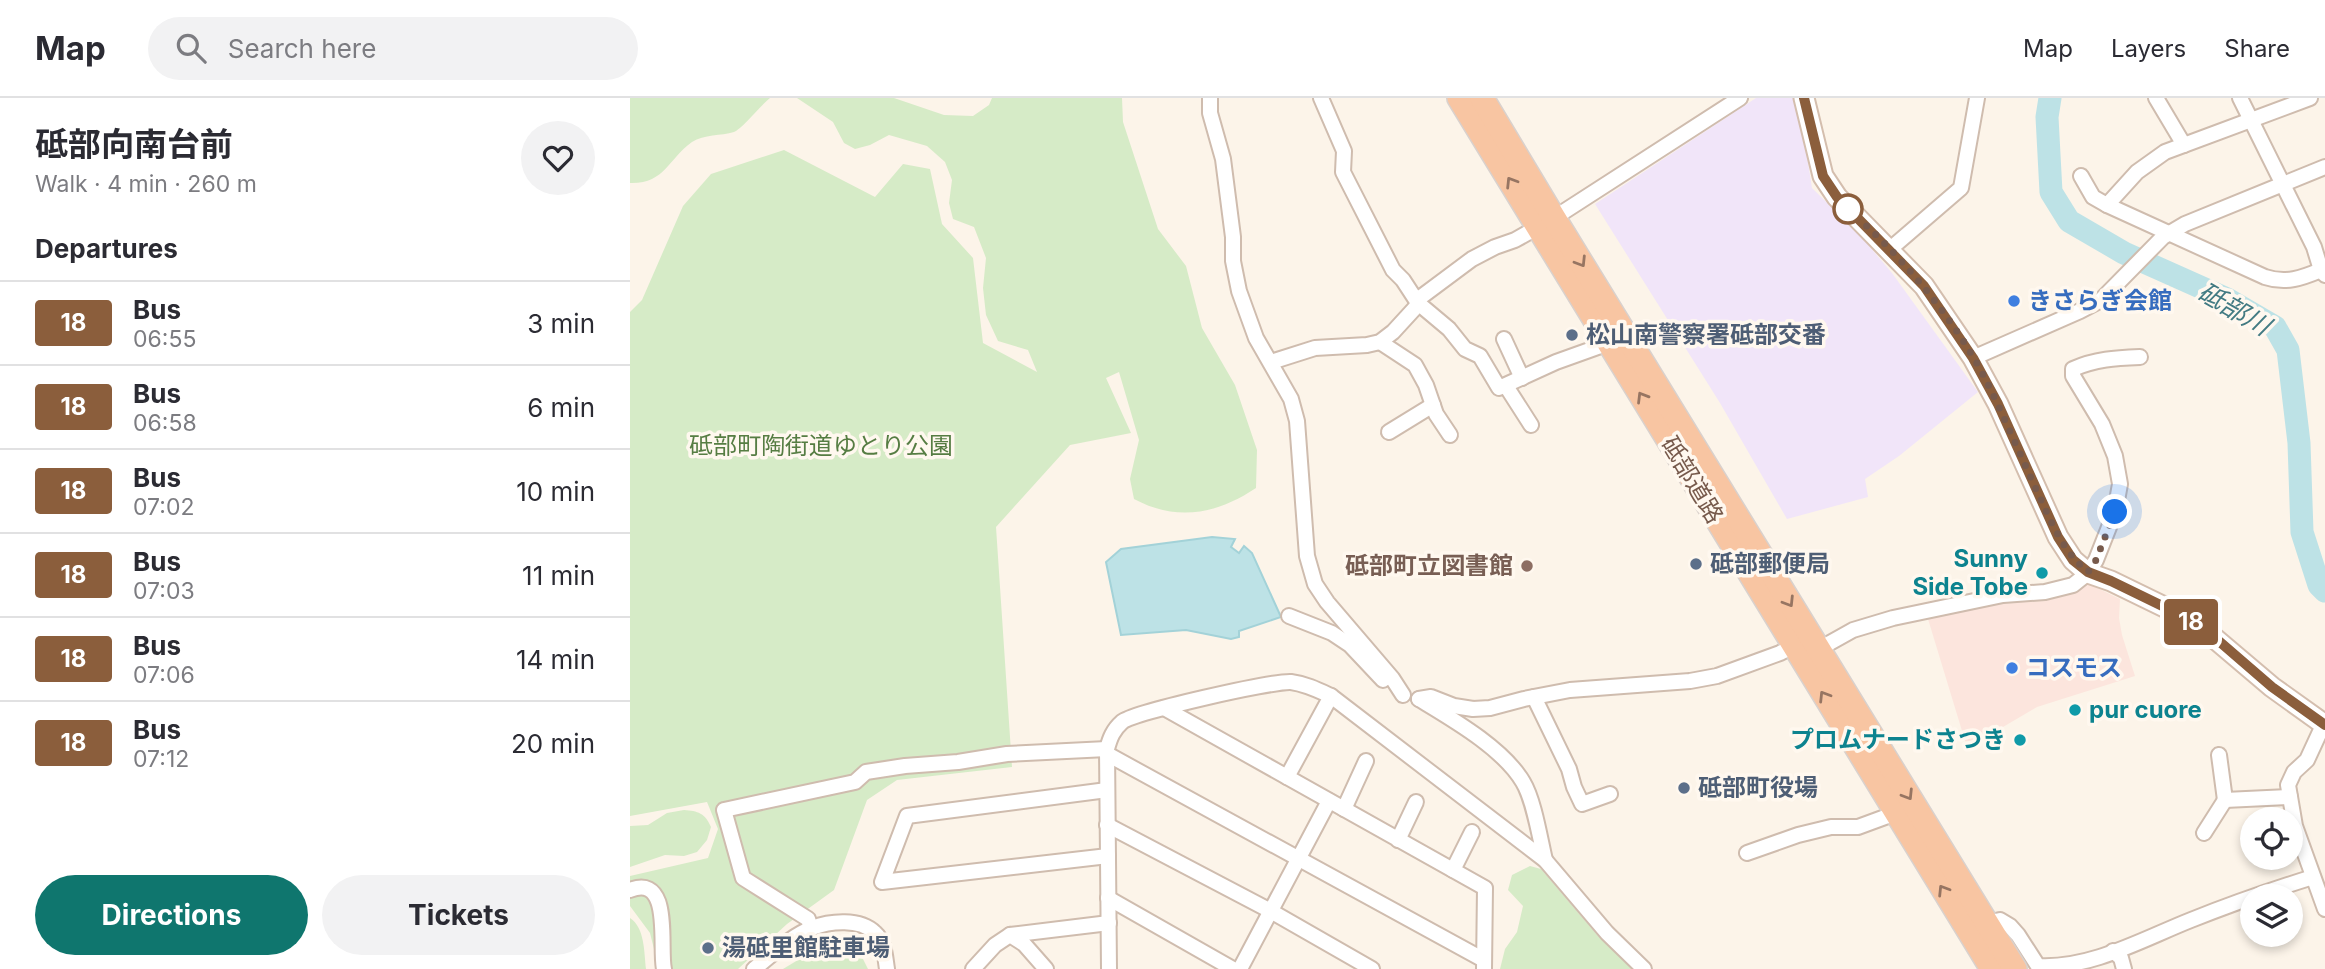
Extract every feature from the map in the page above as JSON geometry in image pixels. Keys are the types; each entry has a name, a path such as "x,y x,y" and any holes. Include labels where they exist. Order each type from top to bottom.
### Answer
{"highway":[{"name":"砥部道路","path":"1459,98 1546,223 1819,649 1978,927 1992,969"},
{"name":"砥部道路","path":"1484,98 1609,344 1793,646 1896,813 1978,927 2015,969"}],"main road":[{"path":"1804,98 1823,176 1837,197 1924,286 1973,358 1998,404 2058,537 2073,560 2088,572 2185,617 2213,636 2281,694 2325,723"}],"street":[{"path":"1210,98 1210,113 1223,159 1233,237 1233,261 1239,291 1256,338 1291,399 1297,421 1307,556 1315,584 1403,695"},
{"path":"1321,98 1344,151 1343,172 1393,270 1418,303 1449,329 1465,349 1480,356 1499,388 1556,362 1609,344"},
{"path":"1271,362 1315,348 1380,342 1418,303 1420,297 1472,259 1546,223 1741,98"},
{"path":"1889,250 1961,188 1977,98"},
{"path":"2156,98 2184,145"},
{"path":"2081,176 2093,197 2107,205 2166,235 2275,281 2301,279 2323,272 2314,247 2240,98"},
{"path":"2107,205 2137,172 2165,152 2306,99"},
{"path":"1973,358 2080,312 2101,300 2166,235 2185,224 2325,167"},
{"path":"1504,339 1522,378"},
{"path":"1380,342 1415,365 1450,435"},
{"path":"1419,699 1431,698 1473,709 1490,708 1570,690 1690,681 1717,676 1793,646 1819,649 1853,630 1893,618 2003,595 2045,592 2073,585 2088,572 2096,560 2115,512 2120,484 2115,456 2102,424 2073,376 2073,369 2112,358 2140,357"},
{"path":"1506,386 1531,425"},
{"path":"1389,432 1433,405"},
{"path":"1289,616 1332,633 1350,645 1385,682 1403,695 1419,699 1471,732 1501,758 1523,782 1545,860"},
{"path":"1110,969 1107,752 1110,735 1124,720 1143,712 1266,684 1289,682 1308,685 1331,696 1545,860 1607,933 1644,969"},
{"path":"1287,777 1331,696"},
{"path":"1534,697 1569,769 1582,804 1610,794"},
{"path":"811,928 808,919 743,878 724,810 855,782 866,772 1007,754 1107,752 1484,965 1485,888 1164,708"},
{"path":"2325,723 2307,760 2294,772 2288,785 2295,826 2325,909"},
{"path":"2204,833 2225,800 2219,755"},
{"path":"1344,809 1366,761"},
{"path":"1107,790 907,816 882,881 1108,856"},
{"path":"2225,800 2290,797"},
{"path":"1240,969 1329,801"},
{"path":"1398,840 1416,802"},
{"path":"1747,853 1798,835 1831,827 1858,828 1896,813"},
{"path":"1107,825 1269,910 1372,969"},
{"path":"1453,870 1472,832"},
{"path":"1978,927 2000,920 2010,926 2038,966 2061,967 2113,951 2250,896 2313,877"},
{"path":"630,890 639,887 650,890 661,904 661,958 664,969"},
{"path":"1108,898 1233,969"},
{"path":"754,969 811,928 844,922 861,925 875,933 883,946 887,969"},
{"path":"973,969 995,945 1010,935 1109,923"},
{"path":"1010,935 1024,944 1046,969"},
{"path":"2113,951 2121,958 2124,969"}],"shaded area":[{"path":"1756,98 1798,98 1812,188 1859,234 1892,273 1978,392 1899,456 1865,479 1868,497 1787,519 1720,403 1595,204"},
{"path":"2089,584 2120,599 2122,635 2135,676 2037,707 1986,737 1966,744 1928,619 1985,605 2060,596"}],"green space":[{"path":"630,98 770,98 734,132 697,139 659,175 642,182 630,183"},
{"name":"砥部町陶街道ゆとり公園","path":"797,98 894,98 944,115 973,116 989,105 992,98 1122,98 1123,122 1158,229 1186,266 1202,328 1235,385 1257,450 1256,488 1227,504 1196,512 1166,511 1134,499 1130,479 1139,440 1119,372 1106,378 1131,433 1070,445 996,527 1012,767 897,780 867,800 834,890 787,924 738,969 659,969 650,933 630,906 630,876 708,858 718,829 707,802 630,816 630,312 642,300 683,206 711,174 784,150 875,197 903,164 930,169 942,224 973,258 983,343 1037,372 1028,350 998,341 986,315 983,288 986,258 974,227 953,219 949,203 952,180 945,162 927,146 889,135 855,149 844,143 833,122"},
{"path":"684,810 700,814 711,827 707,840 697,852 684,856 665,855 630,867 630,826 648,825 667,813"},
{"path":"1530,866 1541,869 1598,936 1633,969 1500,969 1505,949 1517,932 1523,906 1508,890 1512,875"},
{"path":"630,918 641,934 646,969 630,969"},
{"path":"830,948 863,959 868,969 783,969 808,954"}],"water":[{"path":"1212,537 1235,539 1231,547 1239,553 1244,546 1252,553 1281,617 1239,631 1239,637 1231,639 1186,630 1121,635 1106,562 1121,549"}],"waterway":[{"name":"砥部川","path":"2050,98 2047,117 2051,192 2069,221 2124,253 2227,299 2275,327 2288,350 2299,443 2302,532 2319,585 2325,591"}],"bus line":[{"name":"18","path":"1804,98 1814,148 1823,176 1837,197 1924,286 1973,358 1998,404 2058,537 2073,560 2088,572 2185,617 2213,636 2272,687 2325,725"}],"place":[{"name":"きさらぎ会館","path":"2014,301"},
{"name":"松山南警察署砥部交番","path":"1572,335"},
{"name":"砥部郵便局","path":"1696,564"},
{"name":"砥部町立図書館","path":"1527,566"},
{"name":"Sunny Side Tobe","path":"2042,573"},
{"name":"コスモス","path":"2012,668"},
{"name":"pur cuore","path":"2075,710"},
{"name":"プロムナードさつき","path":"2020,740"},
{"name":"砥部町役場","path":"1684,788"},
{"name":"湯砥里館駐車場","path":"708,948"}],"route":[{"path":"1848,209 1924,286 1973,358 1998,404 2058,537 2073,560 2088,572 2096,560 2115,512"}]}
